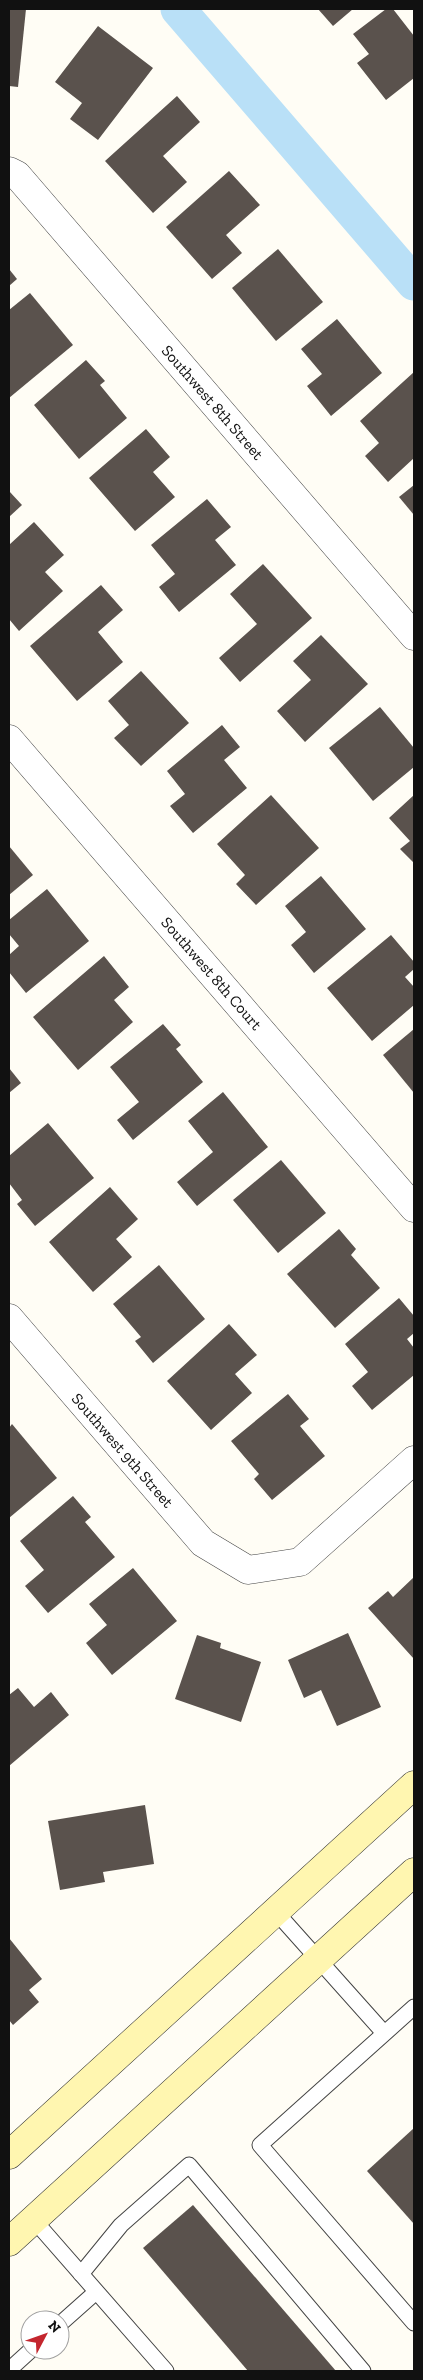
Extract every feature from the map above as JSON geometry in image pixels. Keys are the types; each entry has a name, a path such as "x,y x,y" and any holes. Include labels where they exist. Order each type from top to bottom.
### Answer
{"street":[{"name":"Southwest 8th Street","path":"9,171 17,175 414,636"},
{"name":"Southwest 8th Court","path":"9,738 414,1208"},
{"name":"Southwest 9th Street","path":"12,1329 203,1543 248,1570 300,1562 414,1460"},
{"path":"9,2155 414,1785"},
{"path":"9,2242 414,1872"}],"lane":[{"path":"276,1912 384,2033"},
{"path":"414,2007 260,2145 414,2324"},
{"path":"81,2274 121,2225 189,2166 363,2371"},
{"path":"34,2219 166,2371"},
{"path":"70,2315 96,2292"},
{"path":"9,2370 20,2360"}],"building":[{"path":"9,9 26,9 18,87 9,86"},
{"path":"318,9 353,9 333,26"},
{"path":"386,9 393,9 414,36 414,78 386,100 357,63 369,54 353,34"},
{"path":"98,26 153,68 98,140 70,119 82,103 55,82"},
{"path":"177,96 200,122 163,156 187,182 153,213 105,161"},
{"path":"229,171 260,205 226,235 242,253 212,279 166,227"},
{"path":"278,249 323,302 276,341 232,288"},
{"path":"9,269 17,279 9,286"},
{"path":"30,293 73,345 9,398 9,310"},
{"path":"337,319 382,373 331,416 307,386 322,374 301,349"},
{"path":"86,360 105,381 100,385 127,418 79,459 34,405"},
{"path":"414,372 414,458 388,482 365,456 379,443 360,421"},
{"path":"146,429 170,457 153,472 175,497 135,531 89,478"},
{"path":"414,485 414,515 399,497"},
{"path":"9,491 22,505 9,517"},
{"path":"207,499 231,527 215,540 236,565 179,612 159,587 175,574 151,545"},
{"path":"34,522 64,555 45,572 63,591 19,631 9,619 9,545"},
{"path":"263,564 312,618 240,682 219,658 257,624 230,594"},
{"path":"101,585 123,610 98,632 123,662 77,701 30,646"},
{"path":"321,635 368,684 305,742 277,711 311,680 293,661"},
{"path":"141,671 189,723 141,766 114,738 129,725 108,701"},
{"path":"380,707 414,748 414,767 373,801 329,748"},
{"path":"222,725 240,747 224,760 247,788 193,833 170,806 185,794 167,771"},
{"path":"271,795 319,848 256,905 236,884 245,875 217,844"},
{"path":"414,795 414,863 400,849 410,841 389,818"},
{"path":"9,846 33,875 9,895"},
{"path":"321,876 366,929 314,973 291,945 306,932 285,906"},
{"path":"47,889 89,941 26,993 9,972 9,955 19,946 9,934 9,920"},
{"path":"391,935 414,962 414,969 405,977 414,987 414,1005 372,1041 327,988"},
{"path":"104,956 129,987 114,1000 133,1022 78,1070 33,1017"},
{"path":"163,1024 181,1045 176,1049 203,1082 133,1140 117,1120 139,1102 110,1067"},
{"path":"414,1029 414,1093 383,1055"},
{"path":"9,1068 21,1083 9,1093"},
{"path":"223,1092 268,1147 197,1206 177,1182 213,1152 188,1121"},
{"path":"48,1123 94,1178 35,1226 17,1204 22,1200 9,1183 9,1156"},
{"path":"281,1160 326,1213 278,1253 233,1200"},
{"path":"110,1187 138,1219 116,1239 132,1257 93,1292 49,1242"},
{"path":"339,1229 356,1249 351,1255 380,1288 335,1328 287,1274"},
{"path":"159,1265 205,1319 153,1363 135,1341 141,1337 113,1304"},
{"path":"399,1298 414,1316 414,1333 407,1339 414,1348 414,1375 372,1410 352,1386 368,1372 345,1344"},
{"path":"229,1324 257,1355 235,1374 252,1393 211,1430 167,1381"},
{"path":"288,1394 309,1419 300,1426 325,1456 272,1500 254,1479 259,1474 231,1441"},
{"path":"12,1424 57,1478 9,1518 9,1428"},
{"path":"73,1496 91,1517 85,1522 115,1557 48,1613 25,1586 44,1570 20,1541"},
{"path":"133,1568 177,1621 112,1675 86,1643 107,1625 89,1604"},
{"path":"414,1577 414,1659 368,1608 388,1591 393,1597"},
{"path":"348,1633 381,1707 337,1726 321,1690 304,1698 288,1660"},
{"path":"197,1635 221,1643 220,1648 261,1662 241,1722 175,1699"},
{"path":"18,1688 34,1707 51,1692 69,1715 9,1766 9,1695"},
{"path":"145,1805 154,1864 103,1872 105,1882 60,1890 48,1821"},
{"path":"9,1938 42,1979 29,1990 39,2002 13,2025 9,2020"},
{"path":"414,2128 414,2224 367,2171"},
{"path":"193,2205 336,2371 248,2371 143,2248"}],"waterway":[{"path":"178,9 414,283"}]}
